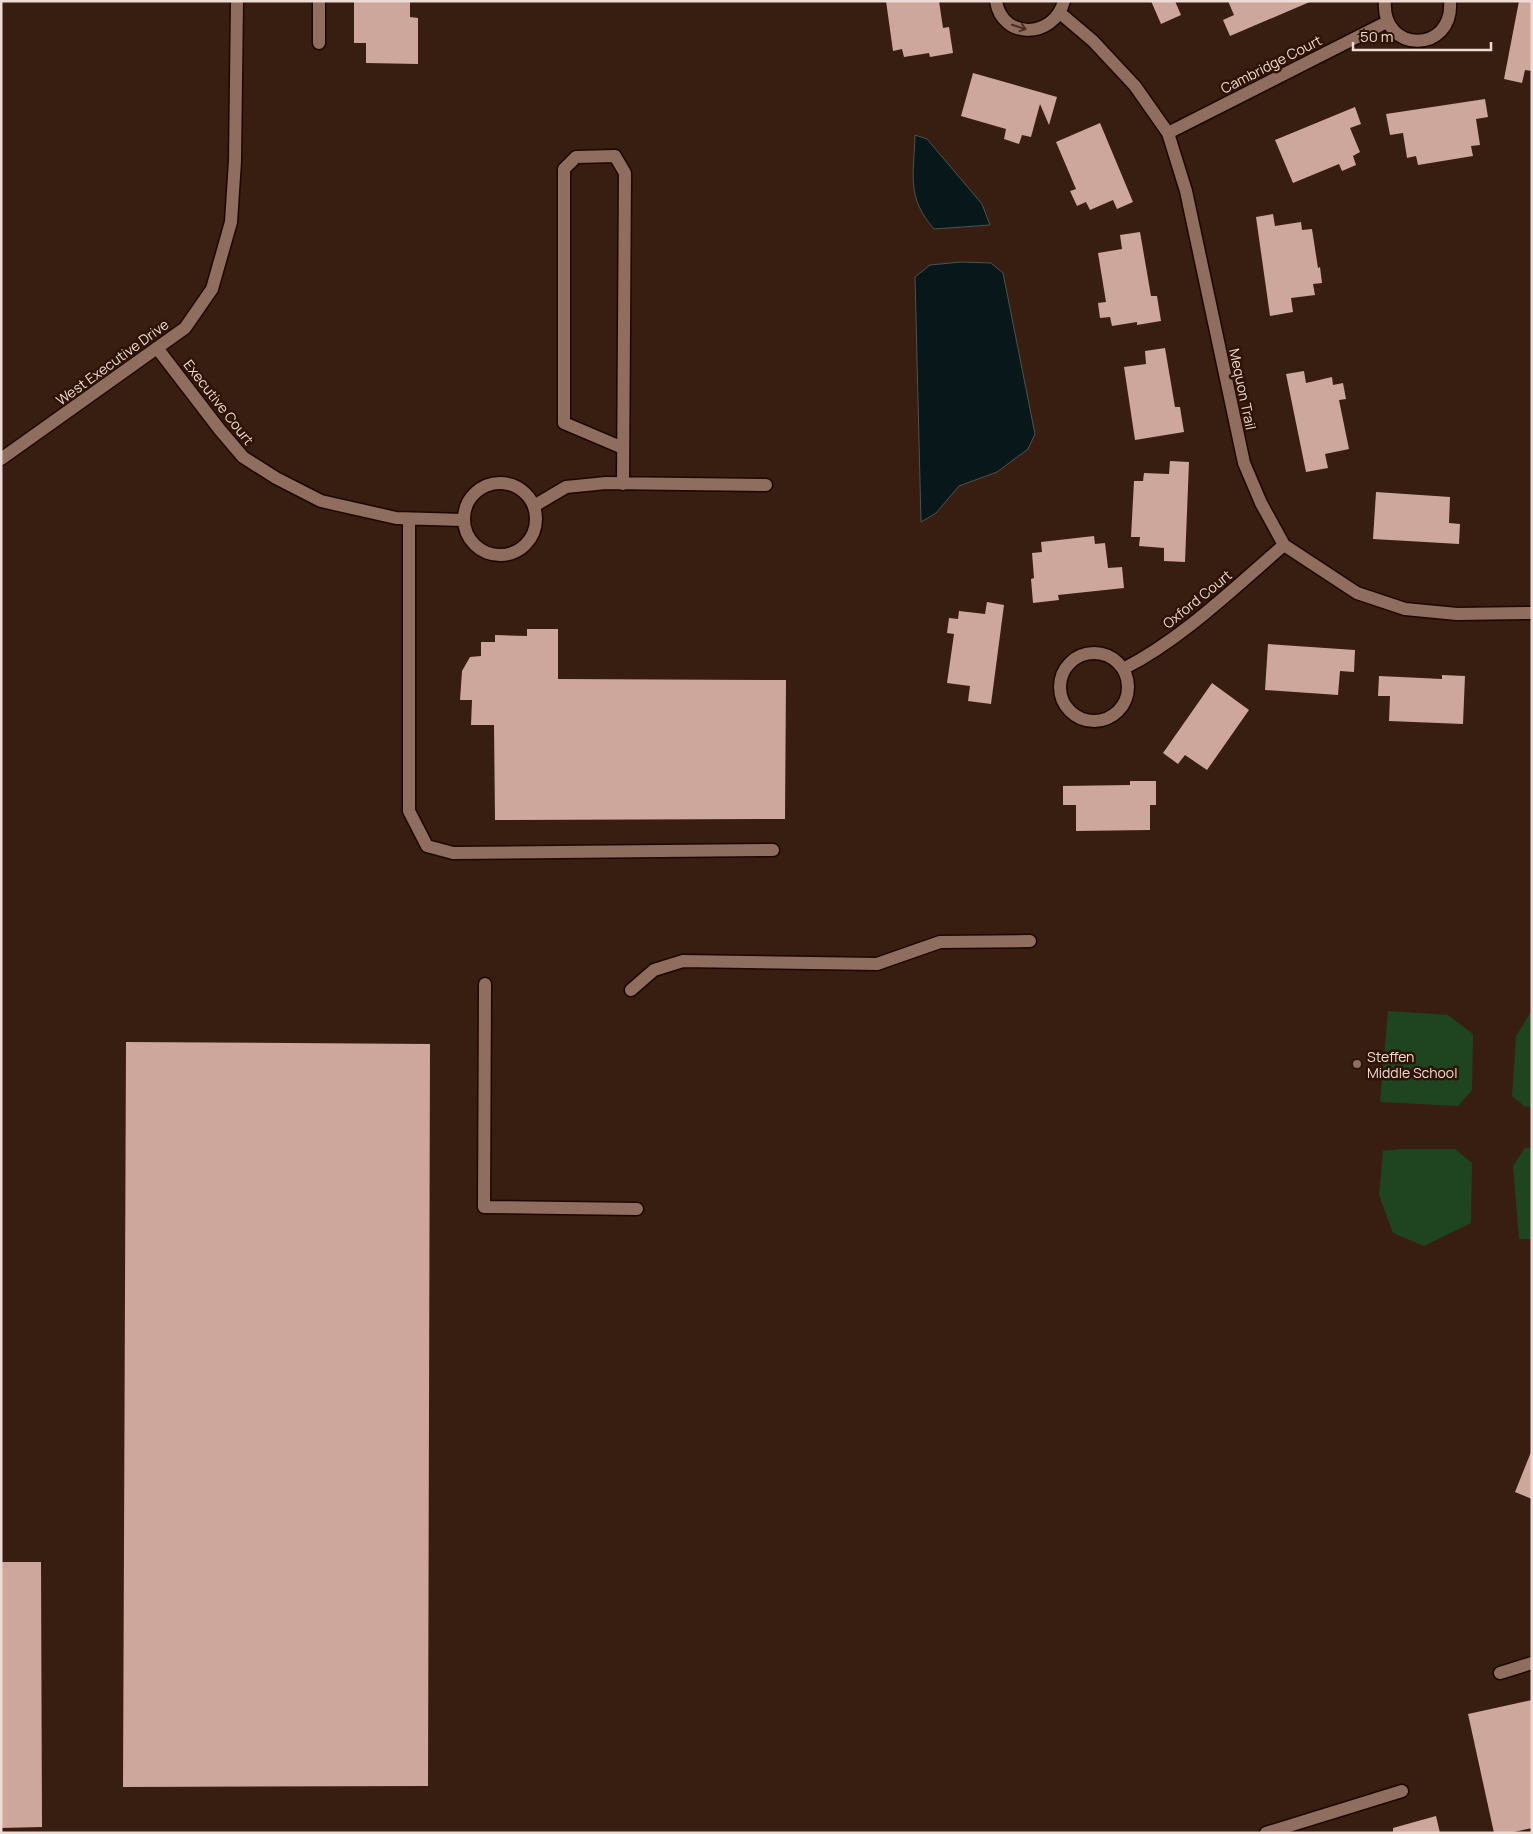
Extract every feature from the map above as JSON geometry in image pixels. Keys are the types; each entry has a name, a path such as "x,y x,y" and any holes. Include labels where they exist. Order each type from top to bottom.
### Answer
{"street":[{"name":"West Executive Drive","path":"1,460 185,328 212,289 231,222 235,161 237,1"},
{"path":"319,1 319,43"},
{"name":"Mequon Trail","path":"996,1 1002,16 1010,24 1021,29 1043,28 1053,22 1062,7 1135,86 1168,133 1186,191 1244,463 1261,503 1284,545 1357,593 1405,609 1457,614 1532,613"},
{"path":"1385,1 1384,11 1387,22 1393,31 1401,38 1412,41 1432,38 1441,32 1448,23 1450,1"},
{"name":"Cambridge Court","path":"1168,133 1387,22"},
{"path":"623,448 564,424 564,169 576,157 615,156 625,174 623,484"},
{"name":"Executive Court","path":"157,348 243,457 276,478 322,501 396,518 463,520"},
{"path":"498,482 510,483 520,488 534,506 536,518 534,531 528,542 519,550 507,555 494,555 482,551 472,543 466,533 463,520 464,509 473,494 487,484 498,482"},
{"path":"534,506 566,487 623,484 766,485"},
{"path":"409,519 409,811 427,846 453,853 773,850"},
{"name":"Oxford Court","path":"1123,669 1149,656 1208,610 1284,545"},
{"path":"1086,654 1102,654 1116,661 1123,669 1127,680 1128,692 1124,703 1117,712 1107,718 1096,721 1084,719 1074,714 1066,706 1061,696 1062,674 1076,658 1086,654"},
{"path":"631,990 654,970 682,961 877,964 940,942 1030,941"},
{"path":"485,984 484,1207 637,1209"},
{"path":"1500,1673 1532,1663"},
{"path":"1266,1833 1402,1791"}],"green space":[{"path":"1532,1010 1532,1107 1524,1106 1512,1096 1516,1036"},
{"path":"1388,1011 1448,1015 1473,1034 1472,1090 1458,1106 1380,1102"},
{"path":"1525,1148 1532,1148 1532,1239 1519,1239 1513,1166"},
{"path":"1455,1149 1472,1163 1471,1223 1424,1246 1393,1233 1379,1195 1383,1151"}],"shaded area":[{"path":"915,135 927,139 982,204 990,225 934,229 925,217 915,196 913,174"},
{"path":"961,262 991,263 1003,273 1035,434 1028,449 997,472 959,486 936,513 921,522 915,277 930,265"}],"building":[{"path":"354,1 410,1 410,17 418,18 418,64 366,63 366,43 354,43"},
{"path":"886,1 939,1 943,28 949,27 953,53 930,57 929,53 904,57 902,49 893,51"},
{"path":"1151,1 1175,1 1181,15 1161,24"},
{"path":"1228,1 1312,1 1230,36 1223,20 1234,15"},
{"path":"1519,1 1532,1 1532,71 1525,70 1522,83 1504,79"},
{"path":"973,73 1057,97 1049,125 1040,104 1031,137 1022,135 1019,144 1004,139 1006,129 961,116"},
{"path":"1485,99 1488,117 1476,119 1480,145 1471,146 1473,156 1418,165 1416,156 1407,158 1403,133 1390,135 1386,114"},
{"path":"1355,107 1361,124 1350,128 1360,152 1353,156 1356,165 1342,171 1339,164 1293,183 1275,140"},
{"path":"1100,123 1133,202 1117,209 1113,200 1090,210 1086,202 1077,206 1070,191 1076,189 1056,142"},
{"path":"1273,214 1275,226 1301,222 1302,230 1312,229 1322,283 1313,284 1315,295 1291,298 1293,312 1270,316 1256,217"},
{"path":"1140,232 1151,296 1157,296 1161,321 1137,325 1137,322 1112,326 1110,317 1100,318 1098,303 1106,302 1098,253 1122,249 1120,235"},
{"path":"1165,348 1175,407 1180,407 1184,432 1135,440 1124,367 1146,364 1145,351"},
{"path":"1304,371 1306,383 1332,377 1333,385 1343,383 1346,399 1339,400 1349,449 1325,454 1328,468 1306,472 1286,374"},
{"path":"1170,461 1189,462 1185,562 1164,561 1164,548 1139,546 1140,537 1131,537 1134,481 1143,481 1144,473 1169,474"},
{"path":"1376,492 1450,497 1449,523 1460,524 1459,544 1373,539"},
{"path":"1094,536 1095,544 1105,543 1108,568 1122,567 1124,588 1058,595 1059,600 1033,603 1031,579 1034,578 1032,553 1042,552 1041,542"},
{"path":"987,602 1004,605 991,704 968,701 970,686 947,683 954,634 947,633 949,618 958,619 959,611 985,614"},
{"path":"527,629 558,629 558,679 786,680 785,819 495,820 494,725 471,725 472,700 460,700 462,671 470,657 481,656 481,642 495,642 495,635 527,636"},
{"path":"1268,644 1355,650 1354,672 1340,671 1338,695 1265,690"},
{"path":"1442,675 1465,676 1463,724 1389,721 1390,696 1378,696 1379,676 1442,679"},
{"path":"1212,683 1249,710 1207,770 1185,755 1178,764 1163,753"},
{"path":"1130,781 1156,781 1156,805 1150,805 1150,830 1076,831 1076,805 1063,805 1063,786 1130,785"},
{"path":"126,1042 430,1044 428,1786 123,1787"},
{"path":"1532,1452 1532,1499 1515,1492"},
{"path":"1,1562 41,1562 42,1827 1,1828"},
{"path":"1532,1700 1532,1828 1510,1833 1494,1833 1468,1714"},
{"path":"1436,1816 1440,1833 1393,1833 1393,1828"}],"place":[{"name":"Steffen Middle School","path":"1357,1064"}]}
